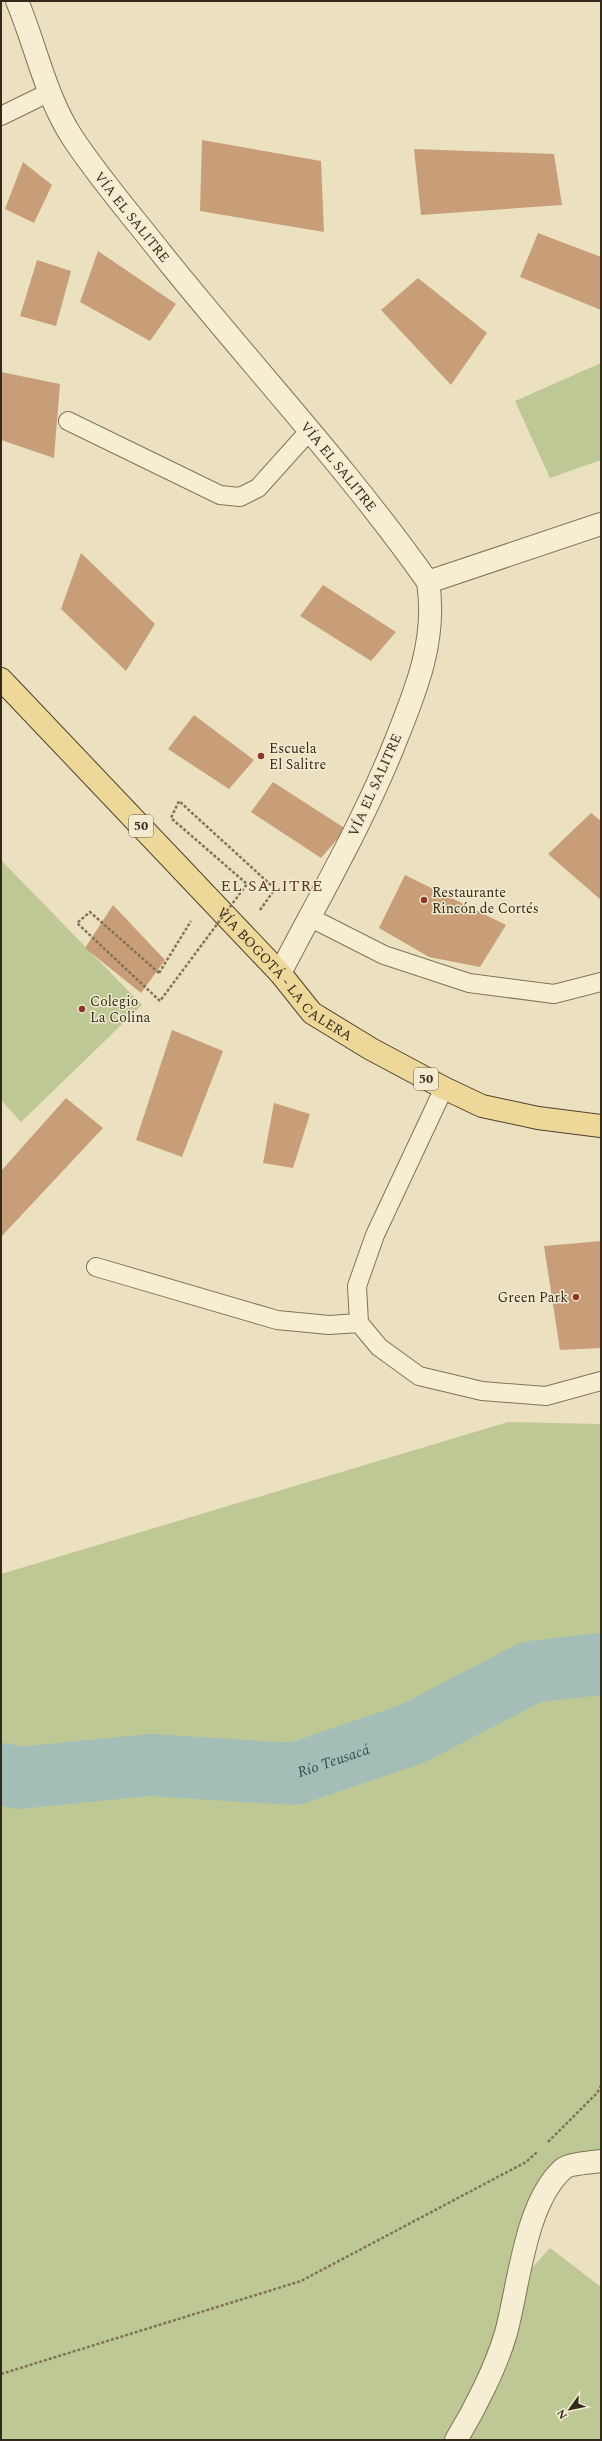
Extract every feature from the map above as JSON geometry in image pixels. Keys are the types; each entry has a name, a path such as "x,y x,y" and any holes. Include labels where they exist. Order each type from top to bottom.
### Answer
{"main road":[{"name":"VÍA BOGOTÁ - LA CALERA","path":"1,679 280,973 312,1013 371,1049 444,1088 482,1106 538,1118 601,1126"}],"street":[{"name":"VÍA EL SALITRE","path":"16,1 31,36 48,93 72,137 105,182 205,307 310,430 428,582 432,607 428,642 414,696 366,812 280,973"},
{"path":"428,582 601,524"},
{"path":"456,2440 473,2412 505,2334 525,2246 549,2184 564,2167 601,2161"}],"lane":[{"path":"1,116 48,93"},
{"path":"68,421 220,495 240,497 258,488 310,430"},
{"path":"309,917 384,955 469,983 554,994 601,982"},
{"path":"444,1088 375,1235 358,1286 359,1323 379,1347 419,1376 482,1391 546,1396 601,1381"},
{"path":"96,1268 277,1320 329,1325 359,1323"}],"path":[{"path":"207,896 159,973 90,912 77,923 160,1002 247,884 171,818 179,801 272,886"},
{"path":"1,2374 301,2281 526,2162 565,2126 597,2093 601,2086"}],"green space":[{"path":"601,363 601,460 550,478 515,401"},
{"path":"1,860 142,1005 21,1122 1,1100"},
{"path":"508,1422 601,1424 601,2161 558,2175 504,2299 550,2248 601,2287 601,2440 1,2440 1,1574"}],"building":[{"path":"202,140 321,161 324,232 200,211"},
{"path":"414,149 554,154 562,205 421,215"},
{"path":"23,162 52,185 34,223 5,209"},
{"path":"538,233 601,257 601,310 520,277"},
{"path":"98,251 176,304 150,341 80,302"},
{"path":"37,260 71,271 56,326 20,316"},
{"path":"418,278 487,333 451,385 381,310"},
{"path":"1,372 60,384 54,458 1,440"},
{"path":"81,553 155,624 126,671 61,609"},
{"path":"323,585 396,632 371,661 300,616"},
{"path":"194,715 254,760 229,789 168,749"},
{"path":"273,782 346,829 321,858 251,812"},
{"path":"591,813 601,821 601,900 548,854"},
{"name":"Restaurante Rincón de Cortés","path":"405,875 506,925 480,967 429,957 379,928"},
{"path":"113,905 165,960 141,993 85,948"},
{"path":"172,1030 223,1051 182,1157 136,1140"},
{"path":"66,1098 103,1128 1,1237 1,1171"},
{"path":"274,1103 310,1114 293,1168 263,1163"},
{"name":"Green Park","path":"601,1241 601,1348 560,1350 544,1246"}],"waterway":[{"name":"Río Teusacá","path":"1,1774 18,1778 150,1765 294,1774 412,1734 531,1672 601,1664"}],"place":[{"name":"Escuela El Salitre","path":"261,756"},
{"name":"Restaurante Rincón de Cortés","path":"424,900"},
{"name":"Colegio La Colina","path":"82,1009"},
{"name":"Green Park","path":"576,1297"}],"district":[{"name":"EL SALITRE","path":"272,886"}]}
